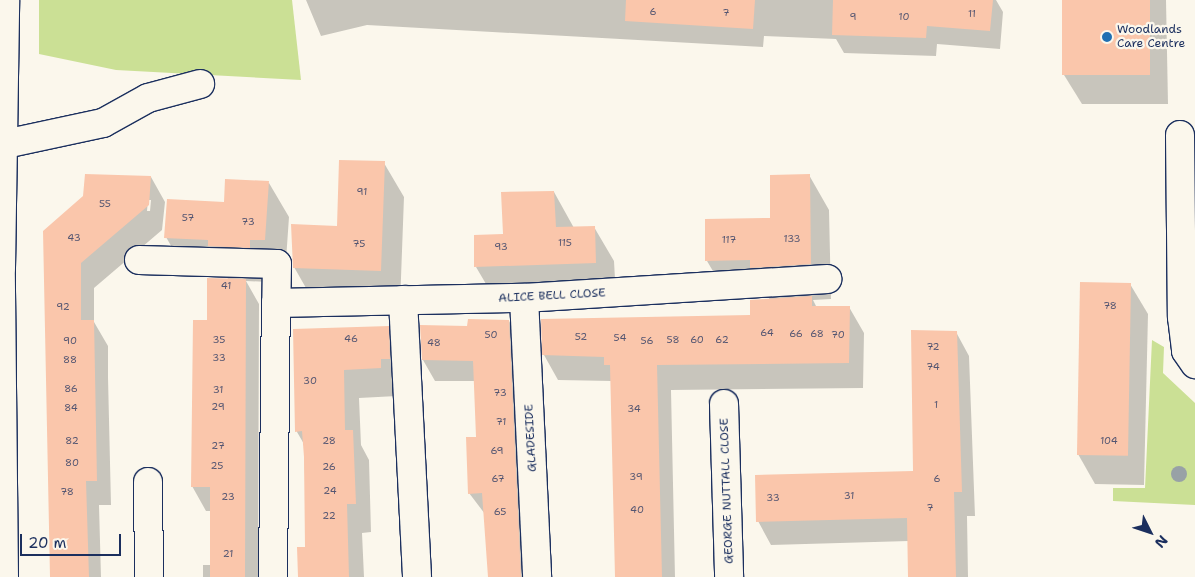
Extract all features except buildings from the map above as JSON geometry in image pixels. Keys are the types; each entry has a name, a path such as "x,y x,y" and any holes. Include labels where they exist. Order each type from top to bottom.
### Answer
{"street":[{"path":"3,13 5,144 0,268 4,577"},
{"path":"5,144 103,123 148,98 200,84"},
{"path":"1180,136 1182,317 1186,351 1195,364"},
{"path":"139,260 277,264 273,577"},
{"name":"ALICE BELL CLOSE","path":"276,303 524,298 827,279"},
{"name":"GLADESIDE","path":"524,298 537,577"},
{"path":"403,300 417,577"},
{"name":"GEORGE NUTTALL CLOSE","path":"724,404 729,577"},
{"path":"148,482 150,577"}],"green space":[{"path":"39,0 292,0 301,80 116,70 39,54"},
{"path":"1152,340 1164,347 1163,373 1195,403 1195,505 1113,501 1113,488 1145,488"}],"place":[{"name":"Woodlands Care Centre","path":"1107,37"}]}
